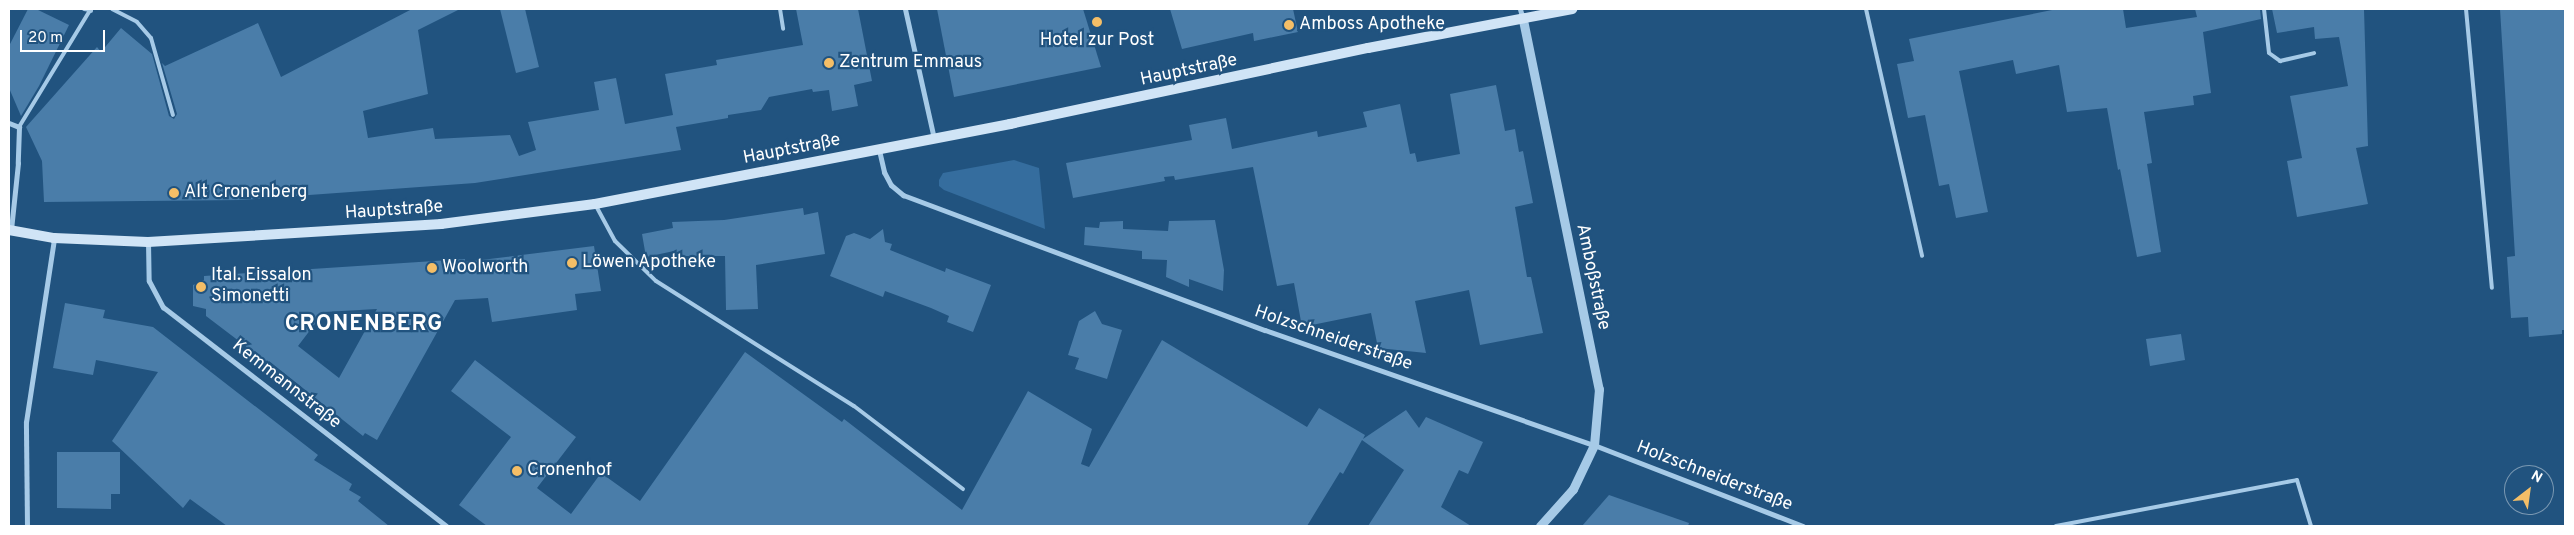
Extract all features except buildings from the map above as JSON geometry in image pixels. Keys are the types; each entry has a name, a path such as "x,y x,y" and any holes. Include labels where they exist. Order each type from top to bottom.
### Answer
{"main road":[{"name":"Hauptstraße","path":"10,230 54,238 148,242 441,224 595,204 879,150 1218,82 1368,48 1523,20 1572,9"}],"street":[{"path":"905,9 934,139"},
{"path":"1520,9 1523,20"},
{"name":"Amboßstraße","path":"1523,20 1599,389 1594,445 1573,489 1540,526"},
{"path":"9,123 19,126 18,162 10,230"},
{"name":"Holzschneiderstraße","path":"879,150 884,172 891,185 903,195 1265,330 1594,445 1803,526"},
{"path":"27,526 26,422 54,238"},
{"name":"Kemmannstraße","path":"148,242 149,281 163,307 446,526"}],"lane":[{"path":"19,126 88,9"},
{"path":"112,9 138,22 151,38 173,115"},
{"path":"780,9 783,29"},
{"path":"1866,9 1922,256"},
{"path":"2264,9 2269,53 2280,60 2314,53"},
{"path":"2466,9 2492,288"},
{"path":"595,204 615,241 656,281 854,406 963,489"},
{"path":"2056,526 2297,480 2311,526"}],"shaded area":[{"path":"1014,160 1039,168 1045,229 944,190 939,186 939,180 943,173"}],"place":[{"name":"Hotel zur Post","path":"1097,22"},
{"name":"Amboss Apotheke","path":"1289,25"},
{"name":"Zentrum Emmaus","path":"829,63"},
{"name":"Alt Cronenberg","path":"174,193"},
{"name":"Löwen Apotheke","path":"572,263"},
{"name":"Woolworth","path":"432,268"},
{"name":"Ital. Eissalon Simonetti","path":"201,287"},
{"name":"Cronenhof","path":"517,471"}],"district":[{"name":"CRONENBERG","path":"364,325"}]}
